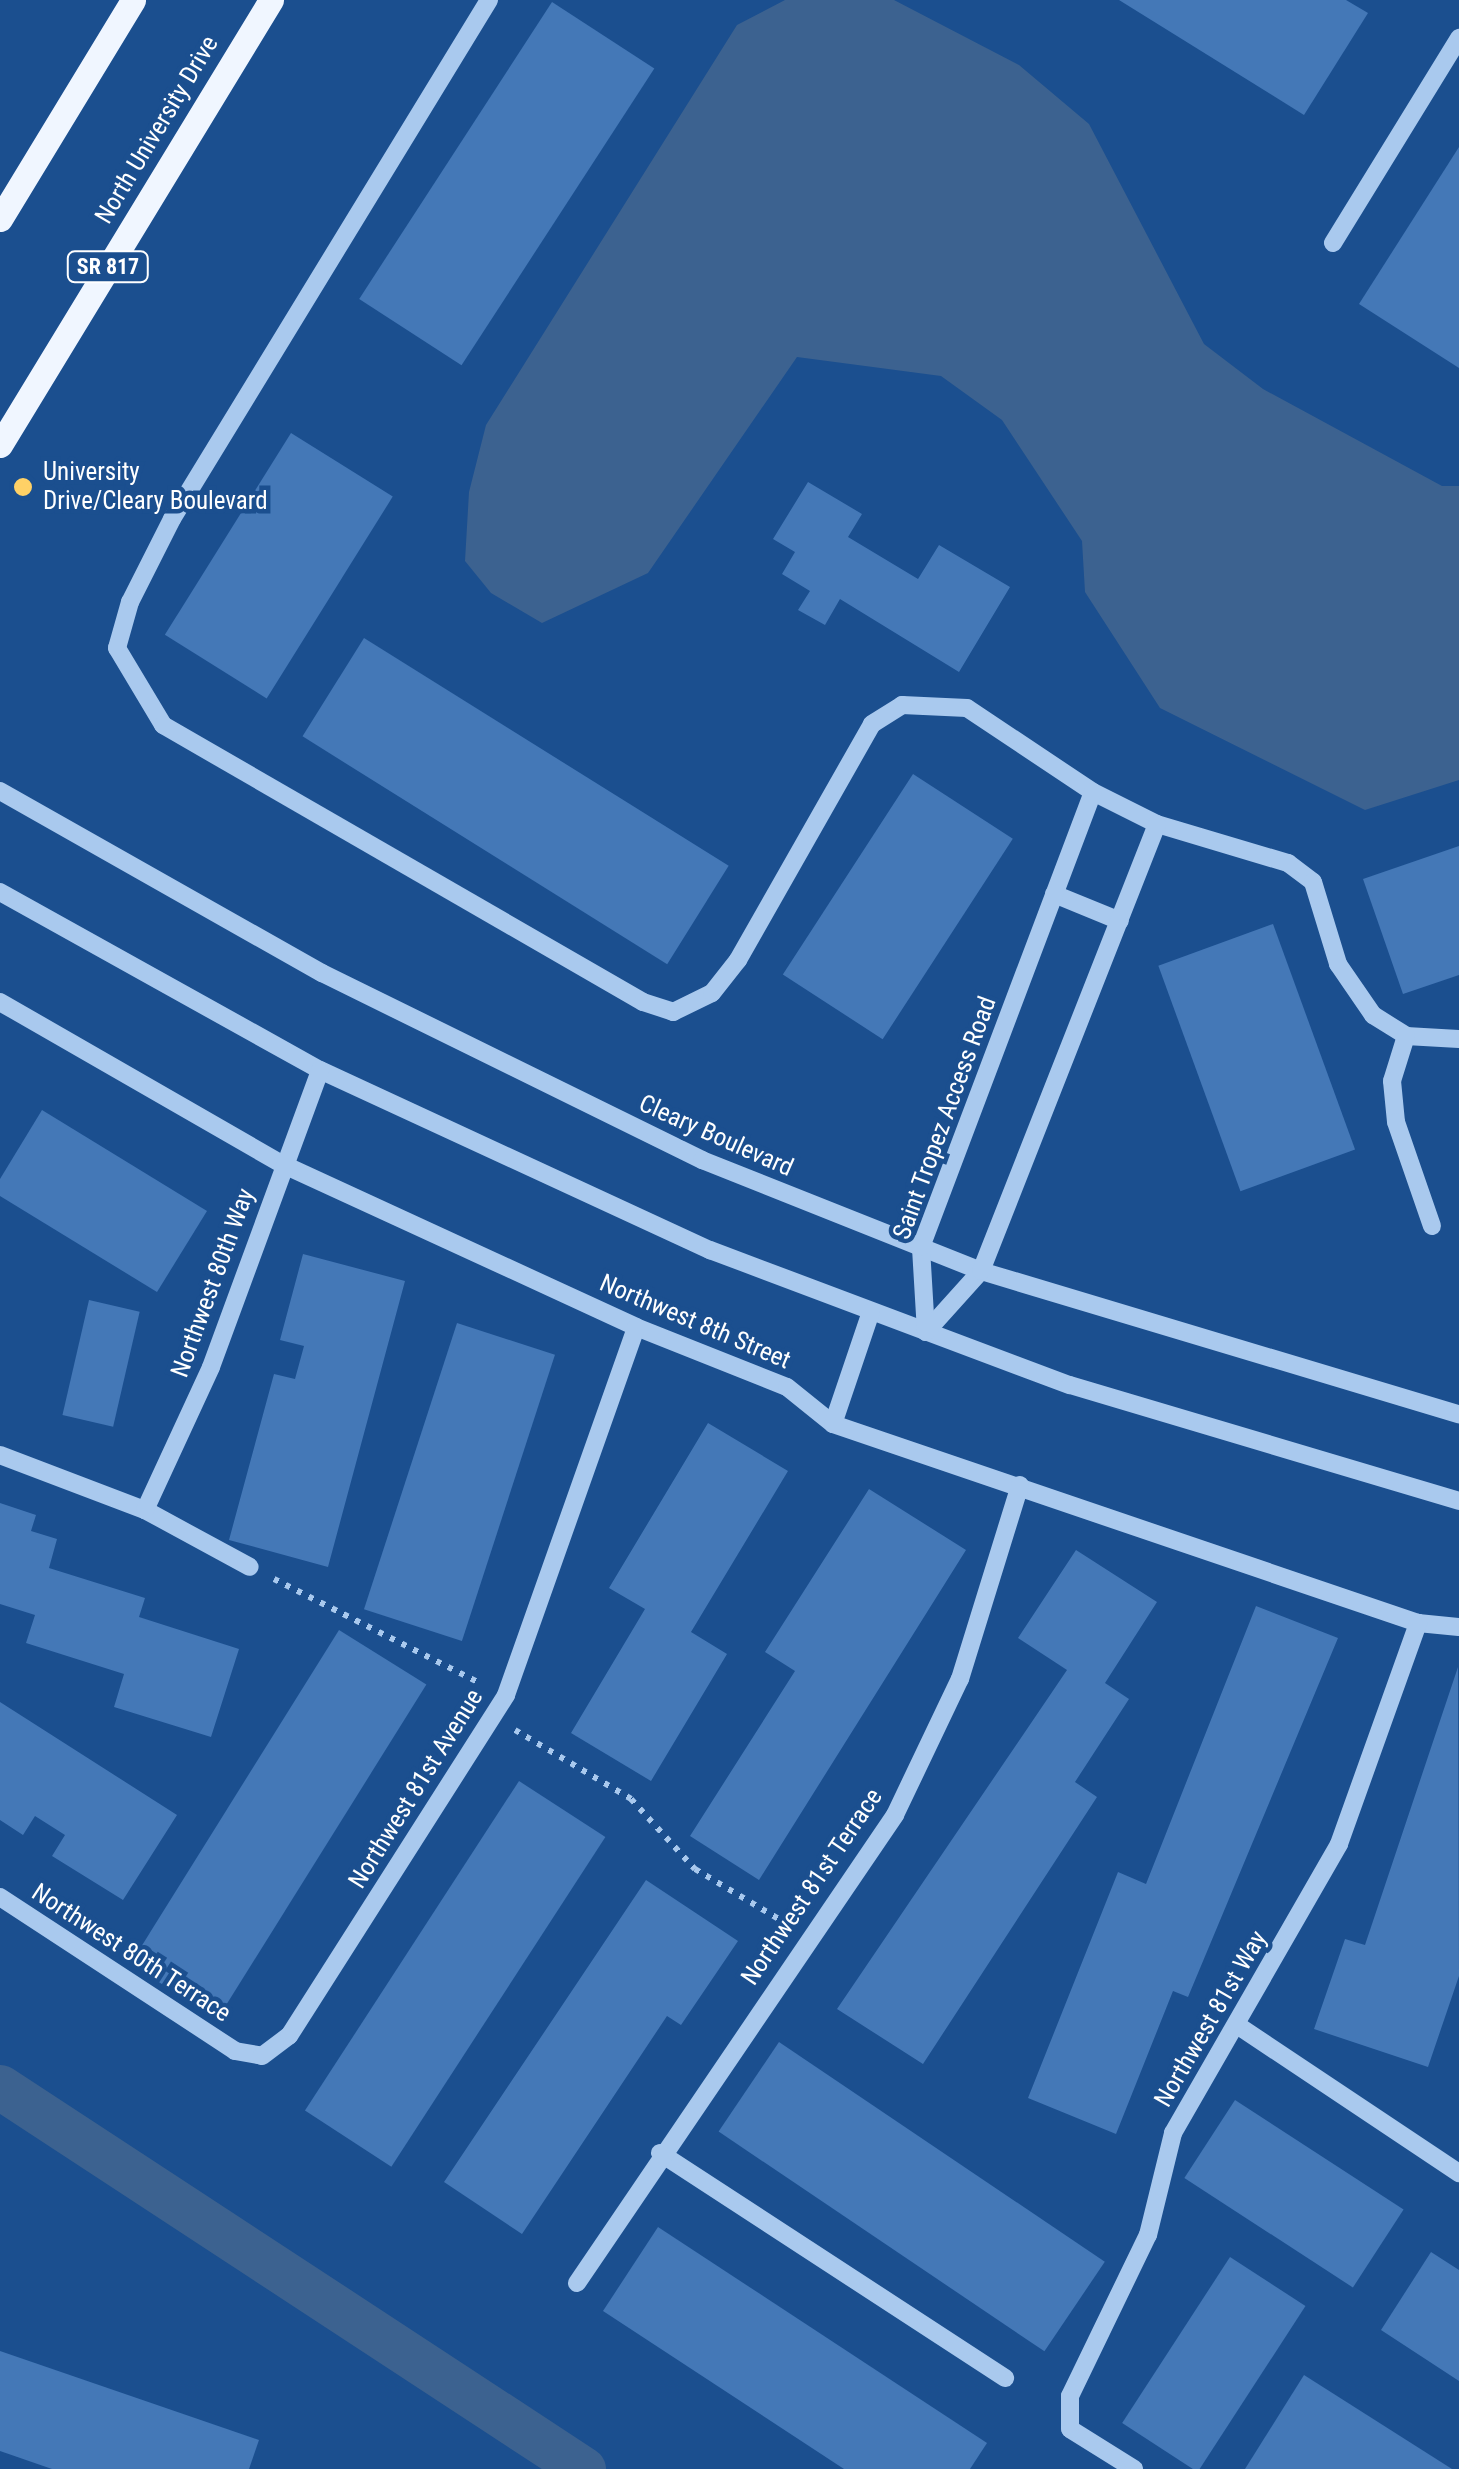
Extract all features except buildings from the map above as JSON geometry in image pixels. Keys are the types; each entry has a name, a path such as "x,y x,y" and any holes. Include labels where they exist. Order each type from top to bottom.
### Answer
{"main road":[{"path":"0,219 133,0"},
{"name":"North University Drive","path":"0,444 271,0"}],"street":[{"path":"490,0 172,519 130,602 117,648 141,698 163,725 644,1002 672,1012 712,993 738,960 872,724 902,705 967,708 1092,792 1157,824 1288,864 1314,882 1338,964 1373,1014 1406,1036 1459,1039"},
{"path":"1333,242 1459,38"},
{"name":"Cleary Boulevard","path":"0,791 506,1068 702,1160 981,1271 1459,1414"},
{"name":"Saint Tropez Access Road","path":"926,1332 921,1248 1092,792"},
{"path":"926,1332 981,1271 1157,824"},
{"path":"0,892 320,1070 559,1186 926,1332 1218,1432 1459,1500"},
{"path":"1054,894 1120,920"},
{"name":"Northwest 8th Street","path":"0,1002 282,1164 636,1327 787,1387 833,1424 1418,1623 1459,1627"},
{"path":"1406,1036 1392,1081 1396,1122 1432,1226"},
{"name":"Northwest 80th Way","path":"145,1510 212,1367 282,1164 320,1070"},
{"path":"833,1424 870,1312"},
{"name":"Northwest 81st Avenue","path":"289,2036 506,1695 636,1327"},
{"path":"0,1455 145,1510 250,1567"},
{"name":"Northwest 81st Terrace","path":"577,2283 660,2153 894,1815 960,1679 1020,1485"},
{"name":"Northwest 81st Way","path":"1134,2469 1070,2429 1070,2396 1148,2235 1174,2133 1339,1844 1418,1623"},
{"name":"Northwest 80th Terrace","path":"0,1897 235,2051 262,2056 289,2036"},
{"path":"1237,2025 1459,2172"},
{"path":"660,2153 1005,2378"}],"path":[{"path":"250,1567 506,1695"},
{"path":"492,1716 631,1799 695,1869 810,1937"}],"water":[{"path":"785,0 894,0 1019,65 1089,124 1204,344 1263,389 1442,486 1459,486 1459,780 1365,810 1160,708 1085,592 1082,541 1002,420 941,376 797,357 648,573 542,623 491,593 465,561 469,492 486,425 737,25"}],"waterway":[{"path":"0,2087 583,2469"}],"place":[{"name":"University Drive/Cleary Boulevard","path":"23,487"}]}
